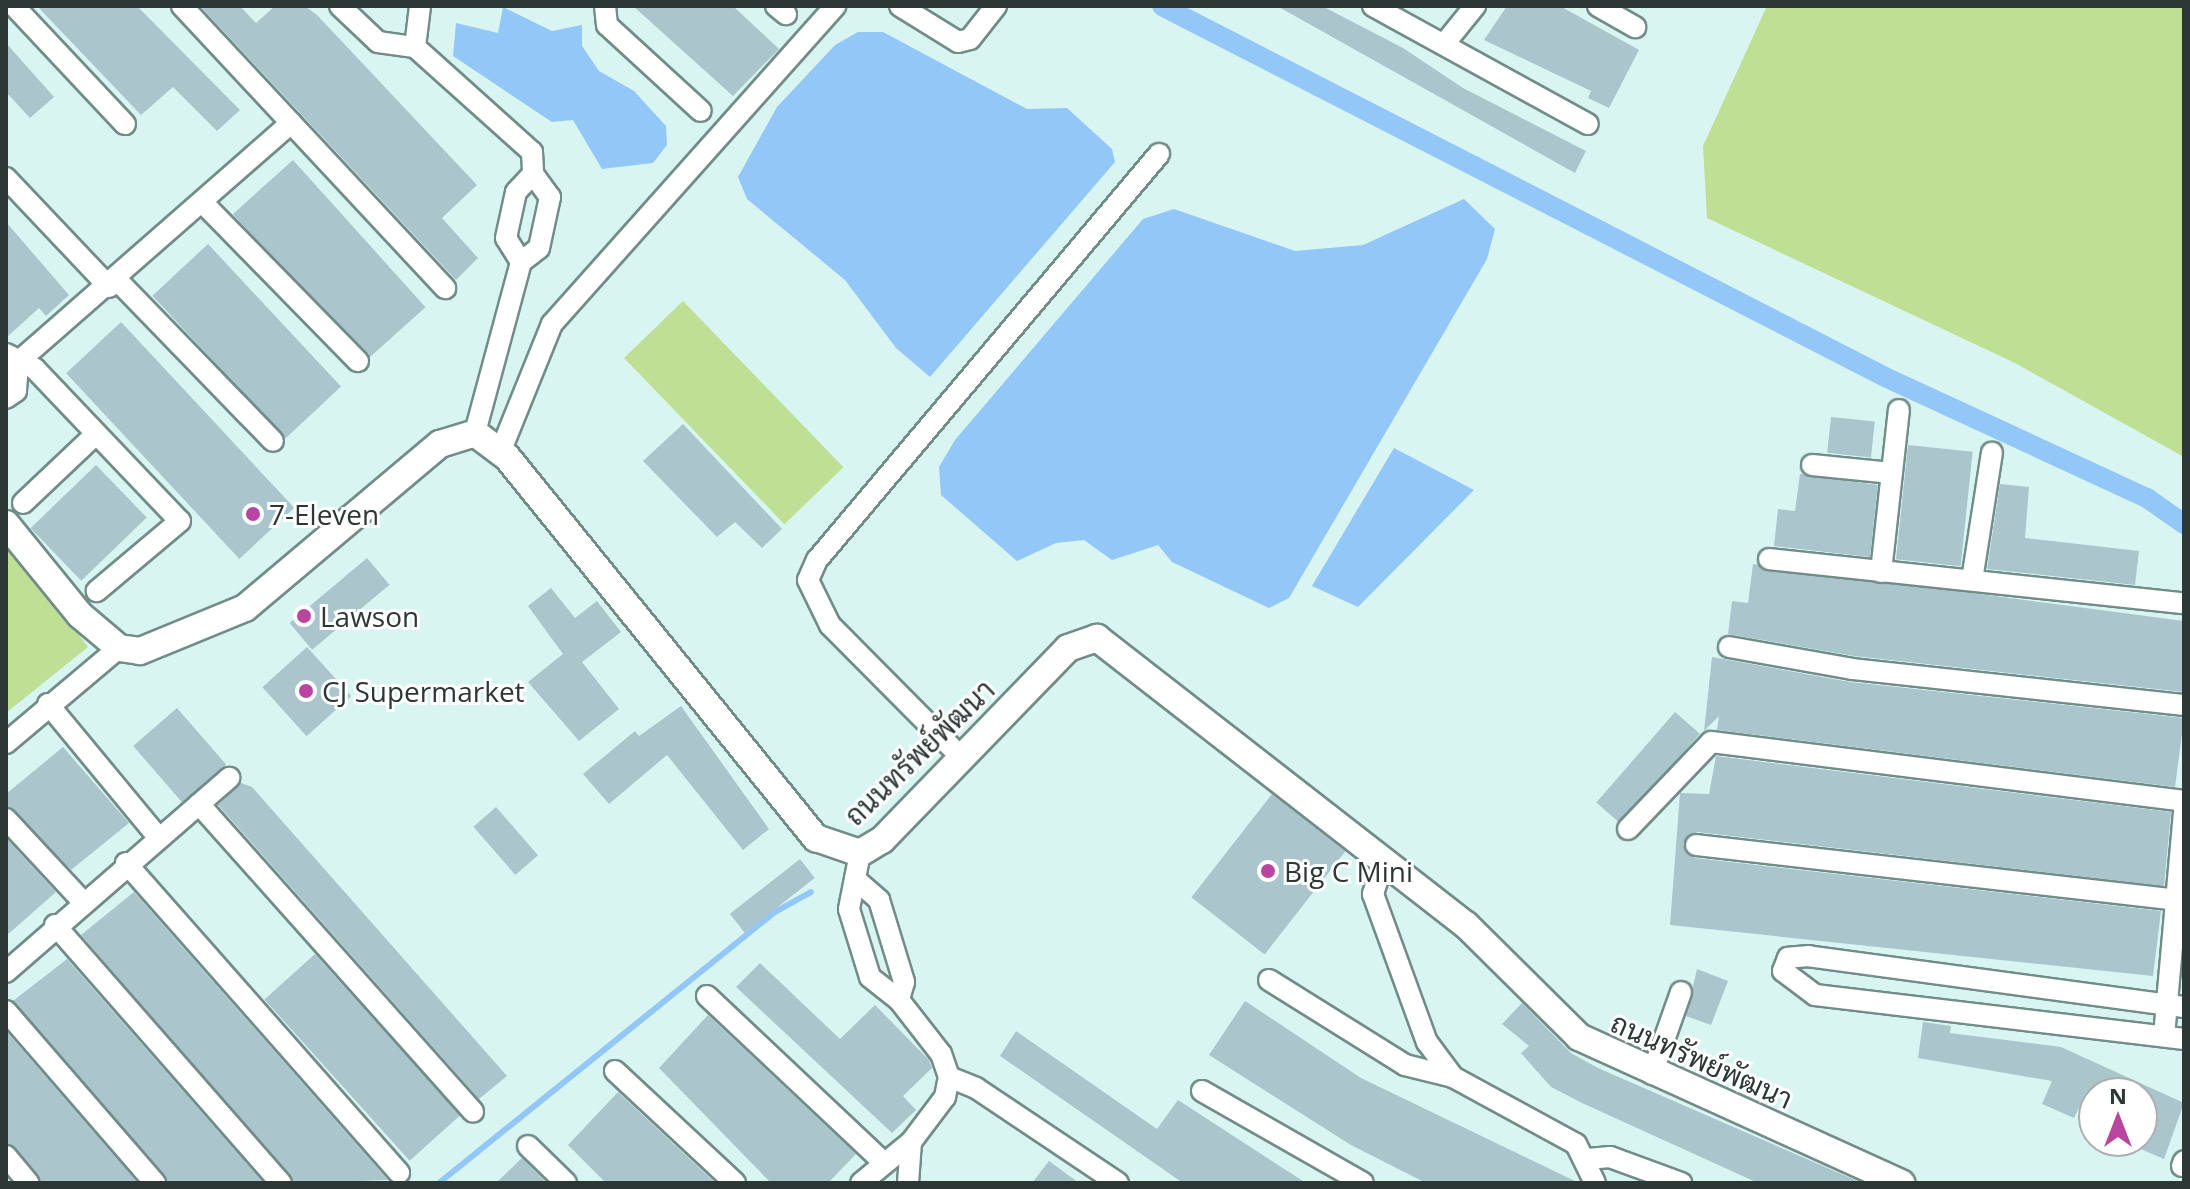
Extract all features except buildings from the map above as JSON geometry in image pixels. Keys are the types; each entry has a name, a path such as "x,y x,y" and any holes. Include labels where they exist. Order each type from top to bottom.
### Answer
{"street":[{"path":"14,6 125,124"},
{"path":"182,6 445,288"},
{"path":"6,743 48,704 119,648 164,646 245,608 440,444 475,433 521,262 539,248 550,197 533,174 532,152 415,47 378,42 340,6"},
{"path":"415,47 420,6"},
{"path":"605,6 607,25 701,111"},
{"path":"501,450 552,324 835,6"},
{"path":"900,6 958,42 996,6"},
{"path":"1373,6 1588,124"},
{"path":"1445,43 1475,6"},
{"path":"1598,6 1635,27"},
{"path":"10,360 113,284 291,123"},
{"path":"963,759 830,625 808,580 817,560 1159,154"},
{"path":"521,262 506,238 516,192 533,174"},
{"path":"6,178 273,441"},
{"path":"204,204 358,361"},
{"path":"6,398 16,391 10,360"},
{"path":"10,360 35,369 180,521 97,591"},
{"path":"1881,572 1899,410"},
{"name":"ถนนทรัพย์พัฒนา","path":"475,433 501,450 800,820 858,866 1068,648 1097,638 1469,928 1579,1037 1652,1074 1901,1183"},
{"path":"23,503 96,434"},
{"path":"1972,580 1992,453"},
{"path":"1812,465 1892,473"},
{"path":"6,524 80,615 119,648"},
{"path":"1769,559 2184,603"},
{"path":"1729,647 1852,669 2184,705"},
{"path":"48,704 158,837"},
{"path":"1628,829 1711,742 2184,801"},
{"path":"8,967 229,778"},
{"path":"199,804 473,1112"},
{"path":"2175,1006 1809,956 1788,958 1783,971 1815,995 2174,1038 2184,811"},
{"path":"6,819 83,902"},
{"path":"1696,845 2179,900"},
{"path":"1384,860 1373,894 1427,1042 1453,1077"},
{"path":"126,863 399,1173"},
{"path":"858,866 879,900 904,982 899,1000"},
{"path":"858,866 849,909 870,977 899,1000 941,1054 949,1077 945,1097 911,1142 861,1183"},
{"path":"55,925 281,1183"},
{"path":"1269,980 1405,1065 1453,1077 1576,1144 1588,1159 1595,1183"},
{"path":"1652,1074 1681,992"},
{"path":"707,996 883,1162"},
{"path":"6,1011 155,1183"},
{"path":"615,1071 735,1183"},
{"path":"949,1077 976,1088 1118,1183"},
{"path":"1202,1091 1363,1183"},
{"path":"908,1183 911,1142"},
{"path":"528,1146 566,1183"},
{"path":"6,1156 29,1183"},
{"path":"1588,1159 1610,1157 1681,1183"}],"green space":[{"path":"1767,6 2184,6 2184,457 2015,363 1707,218 1703,146"},
{"path":"683,301 843,467 784,524 624,358"},
{"path":"6,536 88,647 6,713"}],"water":[{"path":"503,7 552,31 582,25 582,46 599,71 634,91 666,126 667,145 653,163 602,169 573,120 552,122 453,56 456,23 498,33"},
{"path":"858,32 883,32 1027,109 1067,108 1112,149 1115,162 930,377 896,348 845,280 747,199 738,177 777,107 835,45"},
{"path":"1464,199 1495,229 1487,259 1289,598 1269,608 1172,562 1158,545 1112,560 1084,540 1056,543 1017,561 941,495 939,467 955,440 1143,219 1174,209 1295,251 1363,245"},
{"path":"1394,448 1474,490 1358,607 1312,586"}],"waterway":[{"path":"1162,6 1885,377 2147,498 2184,524"},
{"path":"439,1183 775,912 811,892"}],"place":[{"name":"7-Eleven","path":"253,514"},
{"name":"Lawson","path":"304,616"},
{"name":"CJ Supermarket","path":"306,691"},
{"name":"Big C Mini","path":"1268,871"}]}
